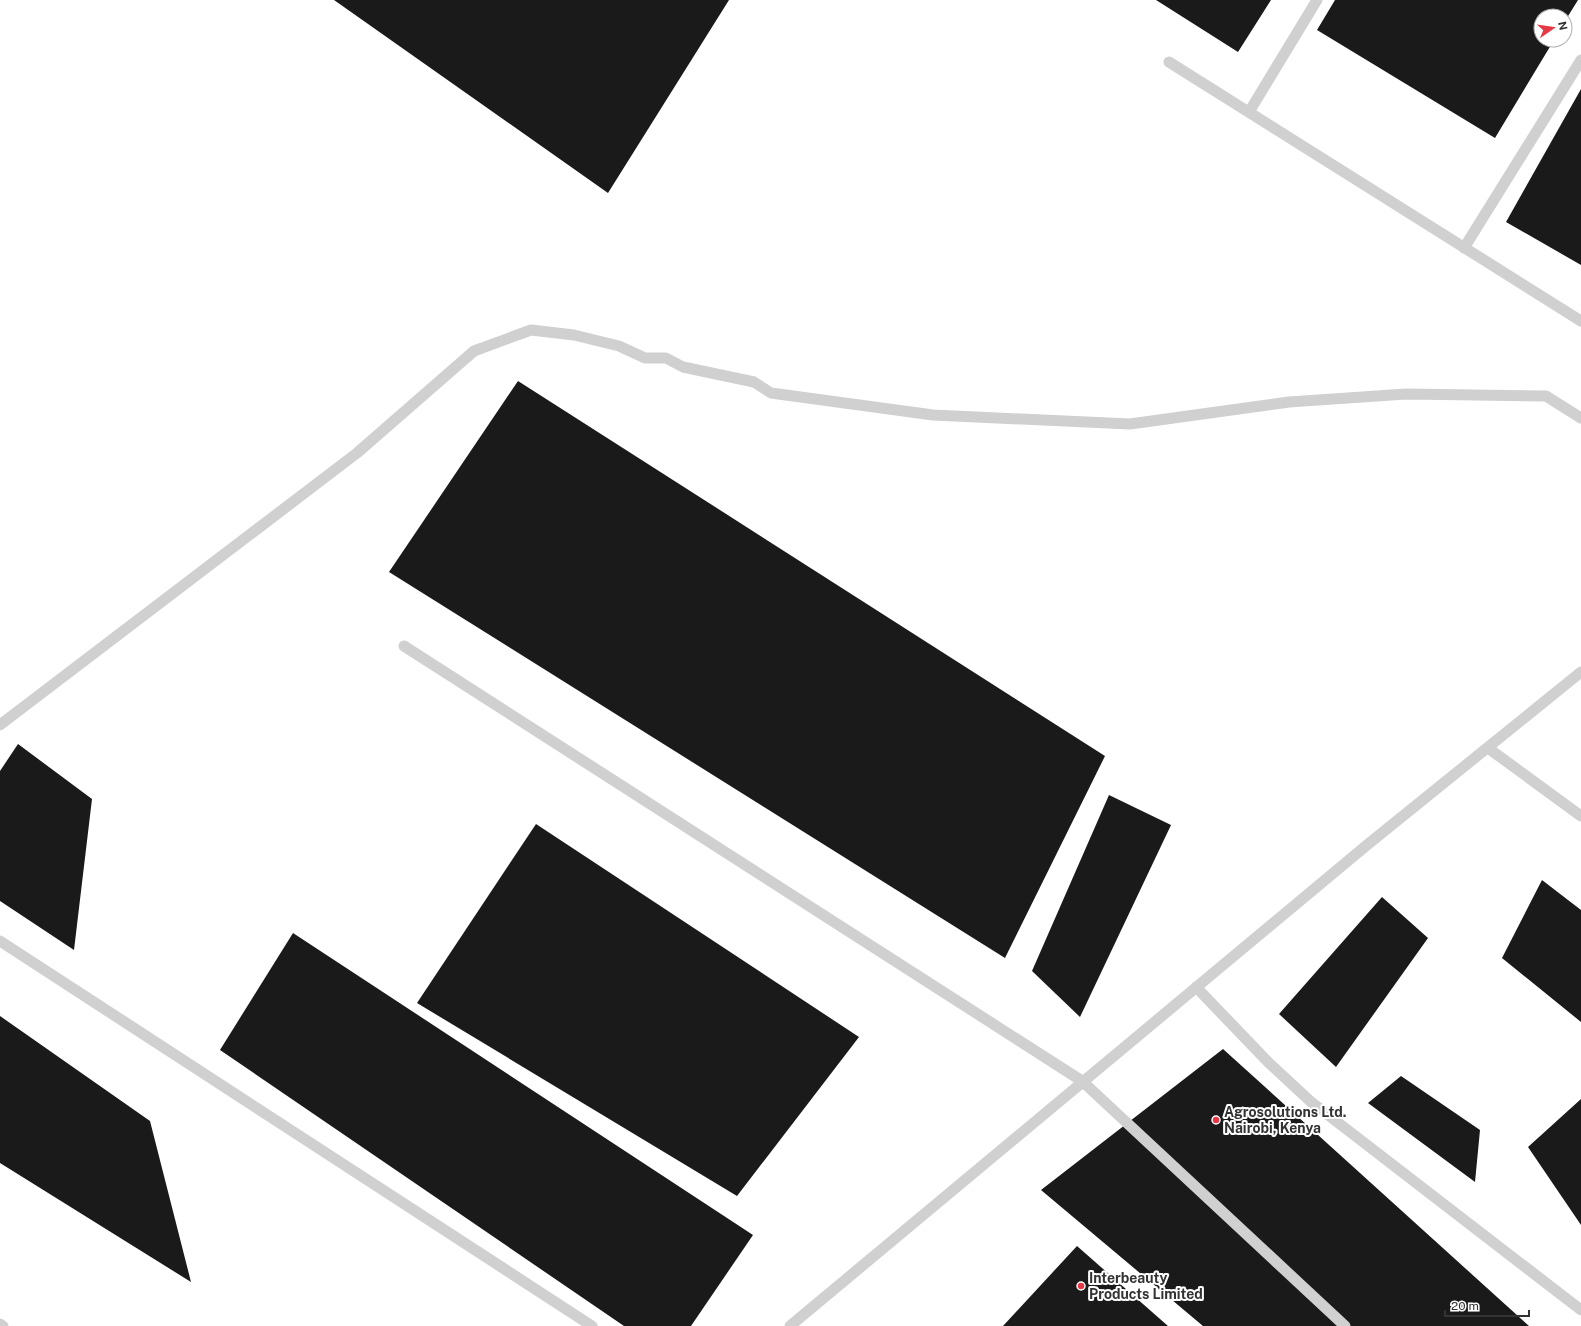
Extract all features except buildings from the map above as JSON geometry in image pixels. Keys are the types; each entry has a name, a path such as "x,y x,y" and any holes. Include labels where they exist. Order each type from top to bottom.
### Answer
{"lane":[{"path":"1249,112 1317,0"},
{"path":"1464,248 1581,60"},
{"path":"1169,62 1581,321"},
{"path":"0,725 357,453 474,351 531,330 574,335 620,346 645,358 666,358 683,367 754,382 772,393 933,415 1130,424 1289,402 1406,394 1546,396 1581,418"},
{"path":"404,646 1082,1081 1345,1326"},
{"path":"790,1326 1082,1081 1367,845 1581,672"},
{"path":"1488,748 1581,816"},
{"path":"0,941 592,1326"},
{"path":"1196,987 1268,1062 1310,1101 1581,1310"}],"place":[{"name":"Agrosolutions Ltd. Nairobi, Kenya","path":"1216,1120"},
{"name":"Interbeauty Products Limited","path":"1081,1286"}]}
